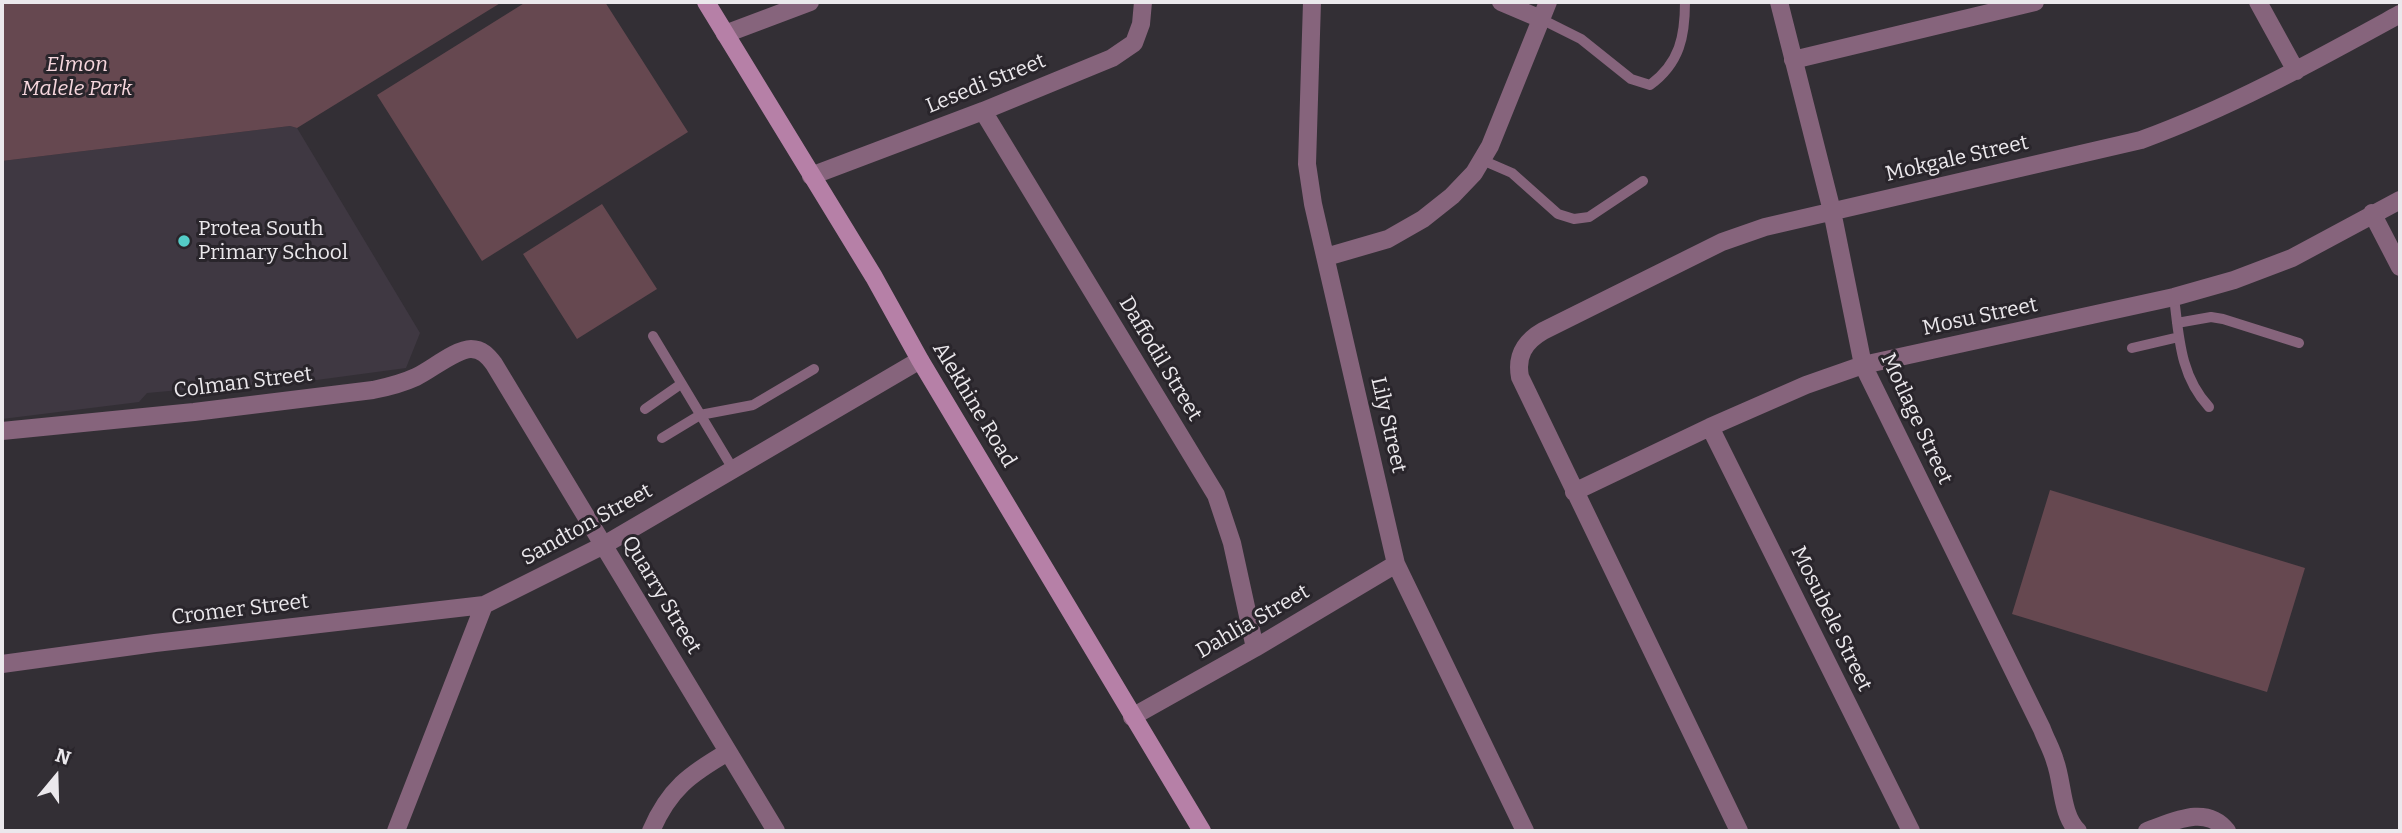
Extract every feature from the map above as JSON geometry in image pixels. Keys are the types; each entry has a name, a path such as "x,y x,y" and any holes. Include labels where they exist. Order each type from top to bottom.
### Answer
{"street":[{"name":"Alekhine Road","path":"706,2 874,277 920,360 1202,831"},
{"path":"725,34 810,2"},
{"name":"Lesedi Street","path":"811,176 983,111 1125,51 1134,43 1141,24 1143,2"},
{"name":"Lily Street","path":"1312,2 1307,164 1313,204 1396,564 1525,831"},
{"path":"1501,2 1541,19"},
{"path":"1326,257 1388,239 1423,219 1452,196 1474,173 1490,146 1548,2"},
{"name":"Motlage Street","path":"1779,2 1832,211 1863,365 2042,729 2056,763 2067,808 2078,831"},
{"path":"1793,60 2035,2"},
{"path":"2258,2 2296,71"},
{"name":"Mokgale Street","path":"1574,492 1520,377 1518,361 1525,346 1543,331 1722,242 1765,227 2141,140 2176,127 2296,71 2400,14"},
{"name":"Daffodil Street","path":"983,111 1216,495 1232,543 1255,648"},
{"name":"Mosu Street","path":"1574,492 1806,385 1863,365 2174,297 2234,280 2292,258 2400,200"},
{"path":"2372,214 2400,267"},
{"name":"Colman Street","path":"2,432 373,390 397,385 416,377 461,351 479,351"},
{"name":"Quarry Street","path":"479,351 487,355 494,364 776,831"},
{"name":"Sandton Street","path":"484,605 604,545 920,360"},
{"name":"Mosubele Street","path":"1710,427 1911,831"},
{"path":"1574,492 1739,831"},
{"name":"Dahlia Street","path":"1132,717 1396,564"},
{"path":"396,831 484,605"},
{"name":"Cromer Street","path":"2,664 220,635 484,605"},
{"path":"651,831 663,806 684,780 728,752"},
{"path":"2147,831 2198,816 2216,820 2227,831"}],"lane":[{"path":"1541,19 1581,38 1631,79 1650,85 1660,77 1680,47 1685,31 1685,2"},
{"path":"1482,160 1512,173 1558,214 1574,219 1588,217 1643,181"},
{"path":"2174,297 2188,377 2209,407"},
{"path":"2177,323 2211,317 2299,343"},
{"path":"653,336 733,469"},
{"path":"2132,348 2179,337"},
{"path":"663,438 701,415 753,405 814,369"},
{"path":"645,409 681,384"}],"shaded area":[{"name":"Protea South Primary School","path":"290,126 297,128 420,333 406,368 205,395 191,389 147,393 139,402 2,419 2,161"}],"green space":[{"name":"Elmon Malele Park","path":"2,2 502,2 297,128 290,126 2,161"},
{"path":"526,2 605,2 688,132 482,261 377,95"},
{"path":"602,204 657,289 577,339 523,254"},
{"path":"2050,490 2305,568 2267,692 2012,614"}],"place":[{"name":"Protea South Primary School","path":"184,241"}]}
